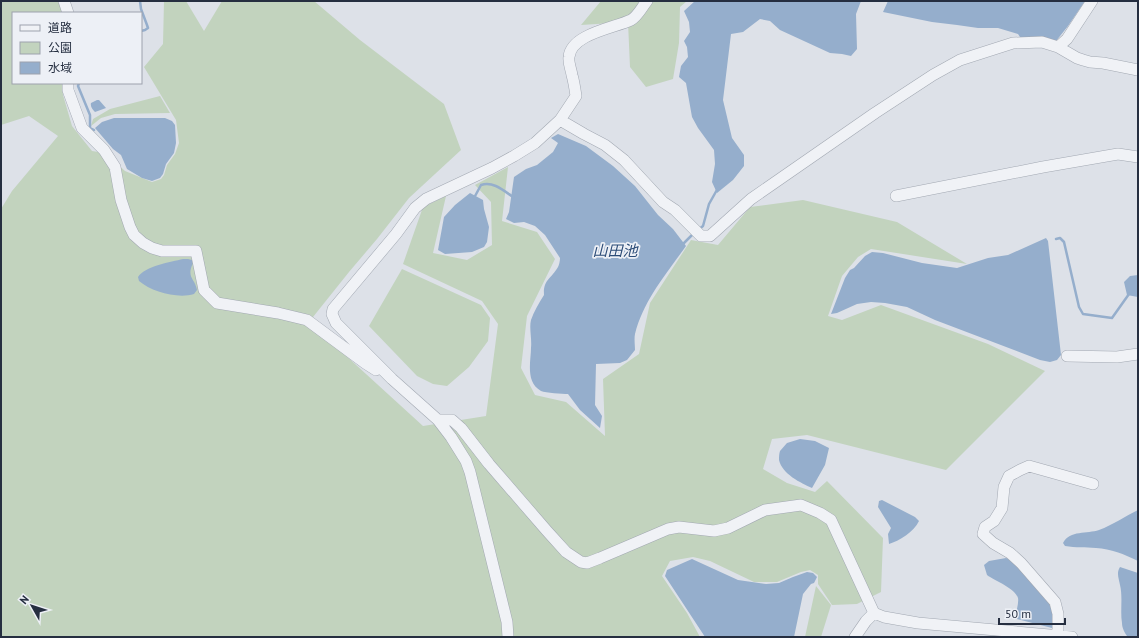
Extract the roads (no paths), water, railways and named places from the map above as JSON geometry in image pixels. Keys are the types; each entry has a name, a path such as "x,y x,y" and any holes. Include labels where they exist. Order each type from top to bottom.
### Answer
{"street":[{"path":"64,1 68,12"},
{"path":"508,637 507,622 466,461 438,420 392,379 336,323 332,314 333,309 396,234 415,208 426,199 514,156 535,143 560,120 576,96 568,58 570,50 575,44 590,34 632,19 647,1"},
{"path":"1058,47 1067,39 1092,1"},
{"path":"560,120 605,145 624,160 663,202 675,210 701,236 710,236 751,199 875,113 933,75 960,60 1013,43 1042,42 1058,47 1077,58 1090,62 1138,70"},
{"path":"68,84 68,90 82,128 104,150 115,167 121,200 134,235 152,248 162,251 196,251 204,290 217,303 278,313 307,320 365,363 392,379"},
{"path":"896,196 1118,154 1138,157"},
{"path":"1067,356 1110,357 1138,354"},
{"path":"438,420 452,420 461,428 489,464 547,532 566,552 581,562 587,562 600,558 668,529 679,527 714,531 728,528 765,510 801,505 820,513 831,520 874,613 884,617 918,623 1072,637"},
{"path":"1058,635 1058,614 1055,602 1021,563 1010,553 993,543 983,534 985,527 994,521 1002,508 1004,487 1008,476 1020,470 1029,466 1093,484"},
{"path":"855,637 866,621 874,613"}],"water":[{"path":"695,1 861,1 856,14 857,49 851,56 830,53 780,30 770,21 760,19 743,32 731,34 723,100 732,138 744,155 744,166 733,180 717,193 712,182 715,164 714,150 692,117 686,83 679,77 681,66 688,57 687,47 684,41 690,32 689,22 684,11"},
{"path":"888,1 1085,1 1056,41 1020,37 1018,34 998,28 978,28 932,22 883,12"},
{"path":"99,100 106,108 95,112 91,107 91,103"},
{"path":"114,118 165,118 172,121 175,125 176,143 174,153 166,164 160,178 152,181 142,178 127,169 121,155 113,149 95,128 102,122"},
{"name":"山田池","path":"558,134 586,146 613,166 635,186 658,215 673,229 686,246 656,288 644,310 635,334 635,350 627,360 620,363 596,364 595,405 602,416 600,428 580,410 568,394 541,391 533,382 530,371 531,320 544,295 546,283 558,267 560,258 545,235 535,226 524,222 514,223 506,219 509,212 514,177 526,169 537,165 553,152 558,143 551,138"},
{"path":"470,193 483,200 489,227 487,242 484,247 472,252 445,254 438,250 444,217 455,205"},
{"path":"1046,238 1048,241 1061,355 1057,360 1050,362 1040,360 935,320 907,307 871,302 857,304 837,313 831,314 845,278 850,270 854,268 865,256 872,252 883,253 922,263 957,268 988,258 1008,255"},
{"path":"183,259 192,260 193,263 190,272 197,290 194,294 180,296 165,294 144,285 139,281 138,277 141,273 152,267"},
{"path":"1138,275 1138,297 1127,295 1124,282 1130,276"},
{"path":"800,439 815,441 829,448 825,465 812,488 788,474 784,470 779,460 780,451 787,443"},
{"path":"882,500 915,517 919,521 914,529 906,536 889,544 888,534 891,528 878,507 879,501"},
{"path":"1138,510 1138,561 1112,551 1096,548 1065,546 1063,543 1074,534 1099,530"},
{"path":"1006,558 1012,560 1053,604 1055,626 1052,628 1017,619 1018,598 1016,594 987,575 984,565 989,561"},
{"path":"692,559 738,580 766,584 779,583 807,572 813,573 817,577 814,583 811,584 803,594 794,637 705,637 665,576 667,570"},
{"path":"1120,567 1138,573 1138,637 1128,637 1123,627 1121,614 1121,590 1118,574"}],"waterway":[{"path":"140,1 141,9 148,28 142,31"},
{"path":"79,84 78,86 90,115 90,128 94,130"},
{"path":"474,198 481,185 485,184 494,185 513,197"},
{"path":"698,230 703,226 709,204 718,188"},
{"path":"682,245 694,233"},
{"path":"1056,239 1060,238 1064,242 1079,307 1083,314 1112,318 1129,294"}]}
